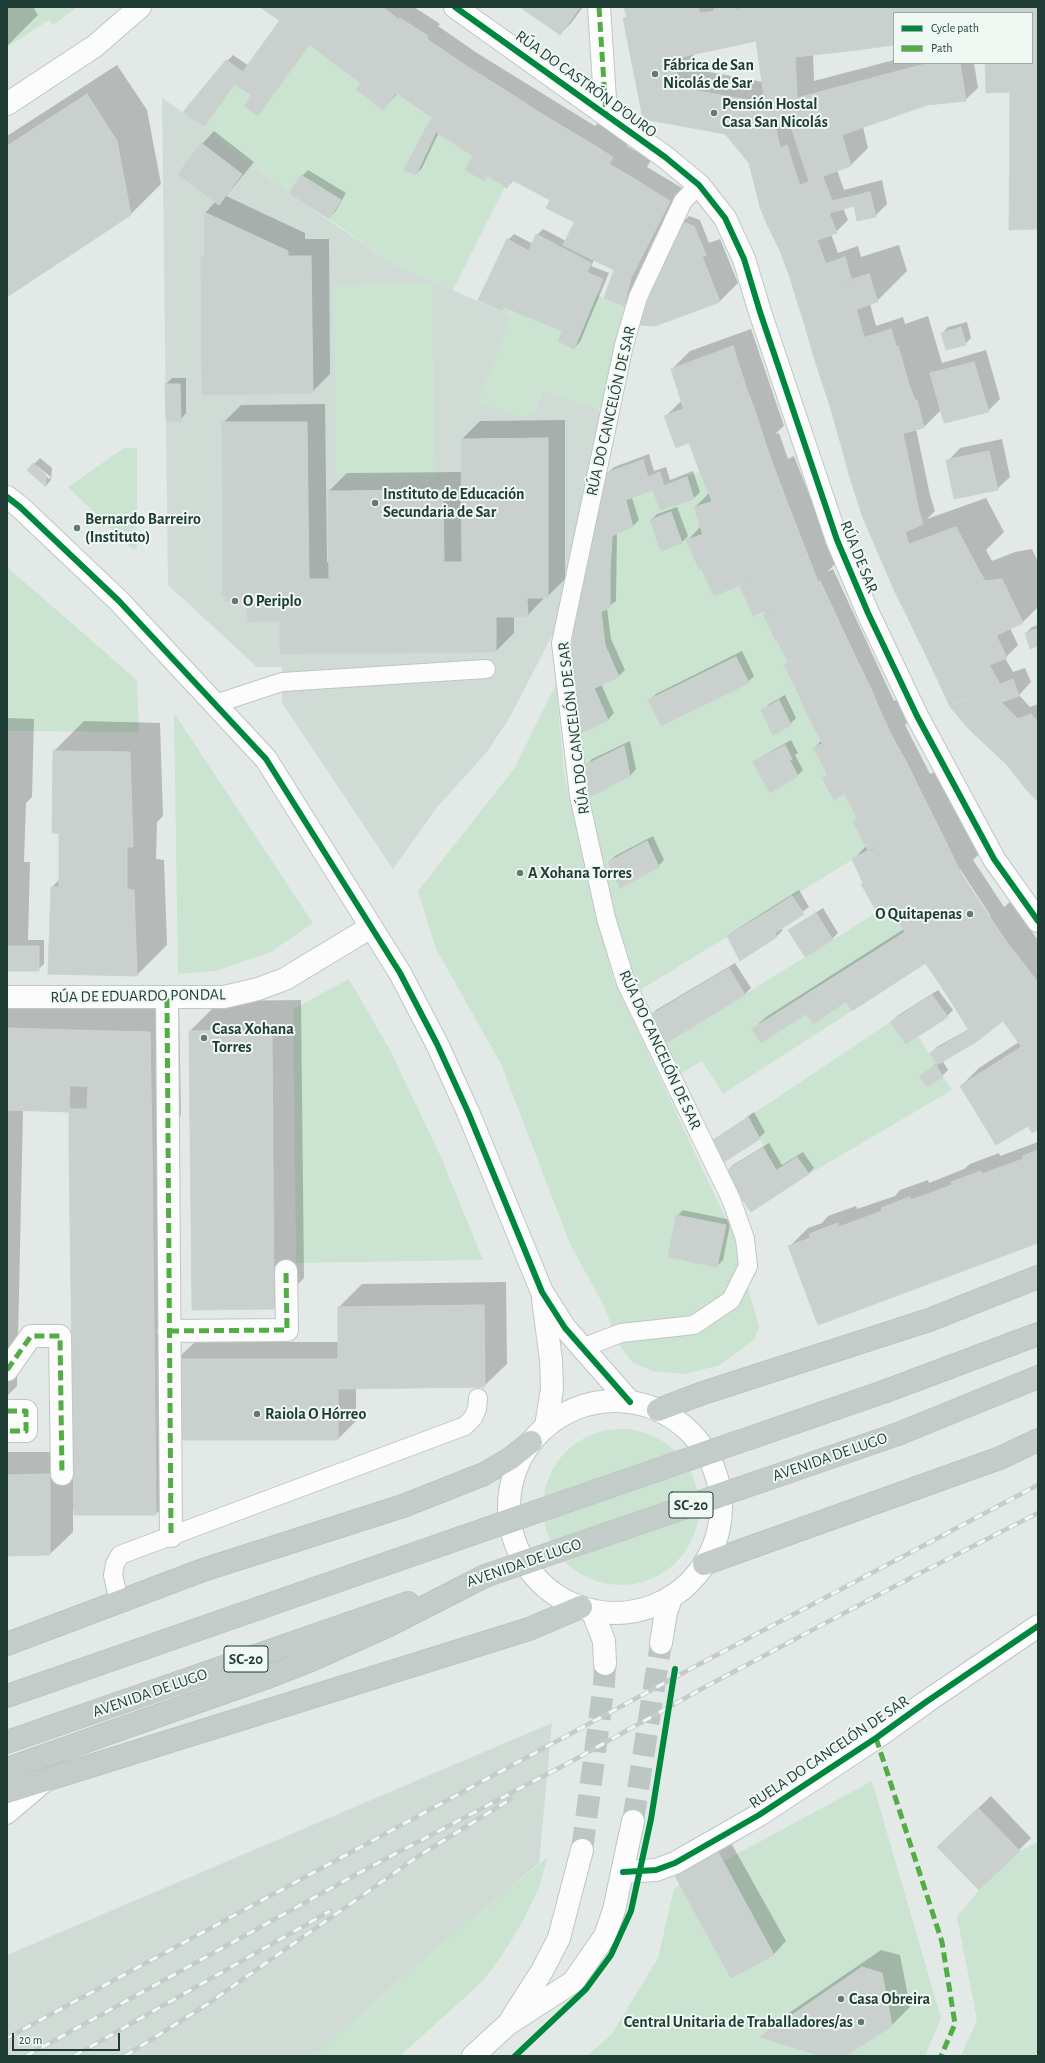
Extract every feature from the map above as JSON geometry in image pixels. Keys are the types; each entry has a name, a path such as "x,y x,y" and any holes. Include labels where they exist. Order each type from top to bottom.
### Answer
{"highway":[{"path":"658,1410 703,1393 929,1320 1038,1277"},
{"name":"SC-20","path":"7,1696 886,1391 1038,1334"},
{"name":"AVENIDA DE LUGO","path":"7,1742 898,1434 1038,1377"},
{"path":"704,1564 1000,1458 1038,1440"},
{"path":"7,1644 203,1570 403,1506 484,1474 511,1458 531,1442"},
{"path":"7,1769 265,1678 311,1660 387,1626 485,1576"},
{"path":"7,1792 529,1629 586,1609"}],"street":[{"path":"7,104 95,46 140,7"},
{"name":"RÚA DO CASTRÓN D'OURO","path":"455,7 606,115 699,184"},
{"path":"599,7 606,115"},
{"name":"RÚA DE SAR","path":"699,184 726,218 744,259 760,312 837,540 868,613 917,716 994,859 1038,921"},
{"path":"7,497 20,507 119,600 266,759 400,973 437,1044 471,1119 542,1292 565,1328 630,1402"},
{"name":"RÚA DE EDUARDO PONDAL","path":"7,997 224,997 258,990 285,979 371,928"},
{"path":"167,998 171,1536"},
{"path":"169,1331 287,1330 286,1271"},
{"path":"542,1292 550,1348 552,1382 546,1426"},
{"path":"7,1370 31,1336 60,1336 62,1474"},
{"path":"612,1401 630,1402 658,1410 675,1420 692,1435 710,1460 720,1494 720,1518 714,1545 704,1564 690,1582 672,1596 647,1608 619,1613 586,1609 551,1592 528,1567 513,1537 508,1504 510,1487 521,1456 531,1442 546,1426 568,1412 593,1403 612,1401"},
{"path":"7,1411 26,1411 26,1431 7,1431"},
{"path":"661,1643 666,1612 672,1596"},
{"path":"586,1609 604,1641 605,1664"},
{"name":"RUELA DO CANCELÓN DE SAR","path":"623,1872 656,1870 674,1863 759,1815 876,1738 1038,1626"},
{"path":"474,2056 508,2024 573,1982 605,1936 614,1910 633,1821"},
{"path":"508,2024 542,1971 558,1938 582,1850"}],"lane":[{"name":"RÚA DO CANCELÓN DE SAR","path":"582,1348 621,1333 694,1325 731,1300 748,1266 744,1239 731,1199 626,983 619,962 606,918 579,796 561,643 624,345 638,297 683,201 699,184"},
{"path":"215,704 282,682 486,669"},
{"path":"119,1602 113,1575 115,1564 120,1555 465,1426 473,1418 478,1398"},
{"path":"7,1815 49,1779"}],"shaded area":[{"name":"Instituto de Educación Secundaria de Sar","path":"162,98 204,127 289,193 391,263 512,316 479,403 534,412 543,390 599,409 602,421 555,630 510,717 486,753 438,806 393,869 282,703 282,667 257,667 168,585"},
{"path":"552,1723 539,1863 396,1983 315,2056 7,2056 7,1955"}],"green space":[{"path":"7,7 77,7 53,25 49,20 9,46 7,43"},
{"path":"309,44 361,83 356,89 383,110 396,93 433,118 405,170 416,175 436,132 473,156 465,170 484,181 487,176 505,187 453,290 391,263 329,219 340,199 301,175 289,193 204,127 234,84 251,95 244,106 258,116"},
{"path":"432,284 435,477 336,478 334,285"},
{"path":"597,295 626,307 607,405 599,409 543,390 534,412 526,418 478,402 512,316 502,311 504,307 562,331 558,341 574,349"},
{"path":"124,448 137,448 137,549 133,550 68,487"},
{"path":"699,472 712,501 694,507 703,535 686,541 714,596 739,584 753,616 763,614 774,640 776,639 789,663 784,665 822,743 813,748 828,775 823,778 844,793 858,820 868,850 637,992 625,959 594,826 590,797 630,776 623,746 585,765 581,734 608,720 594,688 619,677 605,645 601,611 610,571 612,537 633,527 626,501","holes":["735,657 749,683 661,726 649,700"]},
{"path":"7,567 137,680 139,732 7,731"},
{"path":"556,684 564,774 613,978 733,1234 759,1327 754,1340 720,1365 686,1374 652,1371 632,1362 619,1345 604,1306 570,1244 501,1064 436,949 418,891 514,769"},
{"path":"174,713 313,923 271,952 216,971 178,974"},
{"path":"889,905 905,932 752,1029 761,1043 806,1014 813,1024 846,1002 852,1011 723,1094 702,1061 678,1075 663,1045"},
{"path":"349,979 390,1050 441,1157 483,1260 296,1263 293,1009"},
{"path":"890,1022 906,1043 918,1036 937,1065 920,1076 926,1087 943,1077 952,1090 809,1174 797,1157 776,1170 748,1117"},
{"path":"621,1429 651,1435 664,1442 676,1452 686,1464 693,1477 699,1507 693,1537 686,1550 676,1562 664,1572 651,1579 621,1585 591,1579 578,1572 566,1562 556,1550 549,1537 543,1507 549,1477 556,1464 566,1452 578,1442 591,1435"},
{"path":"872,1781 941,2018 925,2056 587,2056 612,2034 658,1958 674,1888"},
{"path":"1038,1842 1038,2056 961,2056 977,2020 957,1917 979,1890 1020,1851"},
{"path":"548,1857 539,1888 524,1919 503,1954 483,1981 400,2056 314,2056 440,1944"}],"building":[{"path":"260,7 289,7 280,21"},
{"path":"289,7 334,7 310,43 280,20"},
{"path":"334,7 374,7 336,65 309,44"},
{"path":"374,7 383,7 399,20 377,60 361,83 336,65"},
{"path":"520,7 580,7 560,35"},
{"path":"624,7 698,7 700,13 689,14 690,10 627,18"},
{"path":"714,7 736,7 735,9 714,12"},
{"name":"Fábrica de San Nicolás de Sar","path":"758,7 789,7 795,57 797,98 784,105 790,121 775,126 780,147 749,163 725,134 643,119 623,18 690,10 689,14","holes":["756,41 765,103 681,88 672,59"]},
{"path":"789,7 852,7 857,50 795,57"},
{"path":"852,7 912,7 912,12 893,12 893,45 857,50"},
{"path":"912,7 1038,7 1038,229 1009,230 1010,92 986,93 985,64 1033,64 1033,12 912,12"},
{"path":"400,18 428,36 408,77 383,110 356,89 377,60"},
{"path":"280,20 310,43 258,116 244,106 251,95 234,84"},
{"path":"427,39 465,65 433,118 396,93 408,77"},
{"path":"226,60 243,72 204,127 183,112"},
{"path":"928,64 960,64 966,101 927,105 917,66"},
{"path":"465,65 508,92 473,156 427,126"},
{"path":"917,66 927,105 842,135 851,166 809,181 784,105 797,98"},
{"path":"508,92 545,116 524,150 528,153 507,188 487,176 484,181 465,170"},
{"path":"87,94 117,141 131,215 7,297 7,146"},
{"path":"545,116 582,138 550,200 512,180 528,153 524,150"},
{"path":"427,126 436,132 416,175 404,170"},
{"path":"582,138 613,157 583,210 581,209 574,222 546,208"},
{"path":"201,143 242,174 219,205 178,174"},
{"path":"787,145 801,190 760,207 749,163"},
{"path":"609,164 633,178 593,260 563,245 581,209 583,210"},
{"path":"301,175 341,200 329,219 289,193"},
{"path":"823,177 832,201 767,224 760,207 801,190 800,185"},
{"path":"633,178 670,201 631,278 624,306 604,298 614,270 593,260"},
{"path":"870,192 876,217 857,221 854,206 829,213 837,233 781,253 767,224 832,201"},
{"path":"204,212 288,251 288,256 311,256 313,393 202,395 201,257 204,257"},
{"path":"682,222 694,226 706,255 660,272"},
{"path":"536,234 591,263 562,331 504,307"},
{"path":"507,239 529,251 502,311 478,300"},
{"path":"817,240 826,265 790,277 781,253"},
{"path":"702,256 720,302 655,326 639,325 658,273"},
{"path":"845,257 852,281 796,297 790,277"},
{"path":"586,272 603,279 574,349 558,341"},
{"path":"869,274 878,302 805,326 796,297"},
{"path":"856,309 864,337 813,354 805,326"},
{"path":"961,327 966,345 946,350 941,333"},
{"path":"891,329 896,346 819,373 813,354"},
{"path":"733,346 746,387 684,410 671,369"},
{"path":"898,346 908,381 830,406 819,373"},
{"path":"974,362 989,412 944,423 930,373"},
{"path":"908,381 915,401 917,400 924,428 877,440 878,444 843,452 830,406"},
{"path":"165,384 180,384 181,421 166,421"},
{"path":"746,387 756,414 676,448 664,416"},
{"path":"756,414 766,445 699,470 689,443"},
{"path":"222,422 307,422 309,579 329,579 328,491 443,490 444,562 462,562 461,439 548,438 548,598 527,598 528,617 496,617 496,652 280,654 280,621 247,622 247,601 225,602 225,595 223,595"},
{"path":"903,434 910,466 850,478 843,452 878,444 877,440"},
{"path":"766,445 776,473 712,501 699,470"},
{"path":"989,451 998,490 954,499 946,460"},
{"path":"643,460 648,477 660,472 664,486 598,510 606,473"},
{"path":"33,463 46,475 46,487 27,470"},
{"path":"910,466 918,507 896,513 863,518 850,478"},
{"path":"776,473 787,502 703,535 694,507 708,503"},
{"path":"687,477 694,499 660,510 653,490"},
{"path":"626,501 633,527 590,545 598,510"},
{"path":"787,502 796,525 699,569 686,540 719,529"},
{"path":"918,507 923,524 905,532 909,545 879,555 863,518 896,513"},
{"path":"671,512 682,543 661,551 650,520"},
{"path":"796,525 808,556 714,596 701,569"},
{"path":"956,527 975,563 896,594 879,555"},
{"path":"612,537 610,571 582,582 590,545"},
{"path":"808,556 818,582 790,602 753,616 739,584"},
{"path":"975,563 985,581 906,614 896,594"},
{"path":"610,571 610,608 575,622 582,582"},
{"path":"1002,579 1023,623 931,666 906,614 985,581"},
{"path":"820,581 835,613 796,629 775,640 763,614 790,602"},
{"path":"601,611 605,645 569,663 575,622"},
{"path":"835,613 848,641 827,649 808,652 789,663 776,639"},
{"path":"1038,629 1038,646 1030,649 1025,633"},
{"path":"996,635 1007,658 940,685 931,666"},
{"path":"848,641 858,662 796,689 784,665 808,652 827,649"},
{"path":"605,645 619,677 573,698 569,663"},
{"path":"736,657 749,683 661,726 648,700"},
{"path":"858,662 871,689 808,716 796,689"},
{"path":"989,665 1000,684 950,707 940,685"},
{"path":"1013,679 1019,696 1002,702 999,700 969,729 950,707 956,703"},
{"path":"594,688 608,720 578,735 573,698"},
{"path":"871,689 882,715 822,743 808,716"},
{"path":"779,700 791,725 773,735 761,710"},
{"path":"999,700 1018,719 988,747 969,729"},
{"path":"1031,714 1038,722 1038,743 1007,765 988,747 1018,719"},
{"path":"882,715 893,738 828,775 813,748"},
{"path":"893,738 907,763 880,774 834,800 822,778"},
{"path":"1038,743 1038,781 1025,788 1007,765"},
{"path":"785,745 792,759 761,777 753,762"},
{"path":"624,746 630,776 590,797 585,765"},
{"path":"53,751 130,752 133,847 127,847 127,889 134,890 137,976 48,974 51,887 59,887 59,833 52,833"},
{"path":"790,761 798,776 770,793 761,777"},
{"path":"907,763 919,788 883,803 858,820 844,793 880,774"},
{"path":"1038,781 1038,802 1025,788"},
{"path":"919,788 936,822 899,834 869,852 853,822 883,803"},
{"path":"936,822 947,844 892,867 863,883 852,859 899,834"},
{"path":"647,841 659,867 620,888 608,862"},
{"path":"947,844 961,873 928,882 877,912 861,884 892,867"},
{"path":"961,873 974,893 905,932 889,905 928,882"},
{"path":"974,893 992,920 852,1011 846,1002 813,1024 806,1014 761,1043 752,1029 905,932"},
{"path":"792,896 804,914 775,933 764,914"},
{"path":"816,913 833,940 805,957 788,930"},
{"path":"764,914 777,937 740,961 727,936"},
{"path":"992,920 1006,941 943,988 925,963"},
{"path":"1006,941 1027,968 957,1011 943,988"},
{"path":"7,946 39,946 39,971 7,971"},
{"path":"729,968 745,995 663,1045 649,1016"},
{"path":"1027,968 1038,983 1038,987 1001,1018 1003,1021 976,1042 957,1011"},
{"path":"1038,987 1038,1040 1023,1049 1001,1018"},
{"path":"932,995 948,1017 906,1044 890,1022"},
{"path":"7,1028 71,1030 69,1112 7,1110"},
{"path":"71,1030 150,1032 152,1146 69,1148 69,1109 87,1109 88,1086 70,1086"},
{"path":"272,1030 274,1309 192,1310 189,1031"},
{"path":"969,1030 976,1042 937,1065 930,1053"},
{"path":"1038,1040 1038,1129 1032,1133 1028,1126 996,1145 960,1086 1021,1047 1023,1049"},
{"path":"936,1065 943,1077 927,1087 919,1076"},
{"path":"748,1117 760,1139 721,1164 710,1142"},
{"path":"152,1146 156,1515 74,1515 69,1148"},
{"path":"763,1148 776,1170 739,1195 726,1171"},
{"path":"1038,1150 1038,1243 818,1325 788,1246 810,1238 809,1234 838,1223 839,1227 882,1211 881,1208 910,1197 911,1200 952,1185 951,1182 981,1171 982,1174 1023,1159 1023,1156"},
{"path":"797,1157 809,1174 751,1212 739,1195"},
{"path":"676,1215 726,1225 717,1267 668,1257"},
{"path":"484,1305 485,1387 338,1389 338,1307"},
{"name":"Raiola O Hórreo","path":"176,1359 338,1359 338,1440 176,1440"},
{"path":"50,1474 50,1555 7,1556 7,1475"},
{"path":"978,1808 1020,1851 979,1890 937,1847"},
{"path":"718,1852 774,1955 731,1978 675,1876"},
{"path":"862,1967 882,1973 892,2026 845,2056 821,2056 760,2037"}],"tunnel":[{"path":"633,1821 661,1643"},
{"path":"582,1850 604,1684 605,1664"}],"railway":[{"path":"7,2038 694,1667 1038,1485"},
{"path":"26,2056 355,1875 574,1760 705,1687 897,1585 1038,1513"},
{"path":"125,2056 206,2005 420,1855 511,1799"},
{"path":"74,2056 330,1911"}],"marked path":[{"path":"599,7 606,115"},
{"path":"167,998 171,1536"},
{"path":"169,1331 287,1330 286,1271"},
{"path":"7,1370 31,1336 60,1336 62,1474"},
{"path":"7,1411 26,1411 26,1431 7,1431"},
{"path":"876,1738 942,1942 955,2024 941,2056"}],"cycle path":[{"path":"455,7 665,157 699,185 725,218 744,259 760,312 837,540 868,613 917,716 994,859 1038,921"},
{"path":"7,497 20,507 119,601 266,759 400,973 437,1044 468,1112 542,1292 565,1328 630,1402"},
{"path":"623,1872 656,1870 675,1863 759,1815 876,1738 1038,1626"},
{"path":"515,2056 586,1989 611,1955 631,1911 651,1819 675,1669"}],"place":[{"name":"Fábrica de San Nicolás de Sar","path":"655,74"},
{"name":"Pensión Hostal Casa San Nicolás","path":"714,113"},
{"name":"Instituto de Educación Secundaria de Sar","path":"375,503"},
{"name":"Bernardo Barreiro (Instituto)","path":"77,528"},
{"name":"O Periplo","path":"235,601"},
{"name":"A Xohana Torres","path":"520,873"},
{"name":"O Quitapenas","path":"970,914"},
{"name":"Casa Xohana Torres","path":"204,1038"},
{"name":"Raiola O Hórreo","path":"257,1414"},
{"name":"Casa Obreira","path":"841,1999"},
{"name":"Central Unitaria de Traballadores/as","path":"861,2022"}]}
